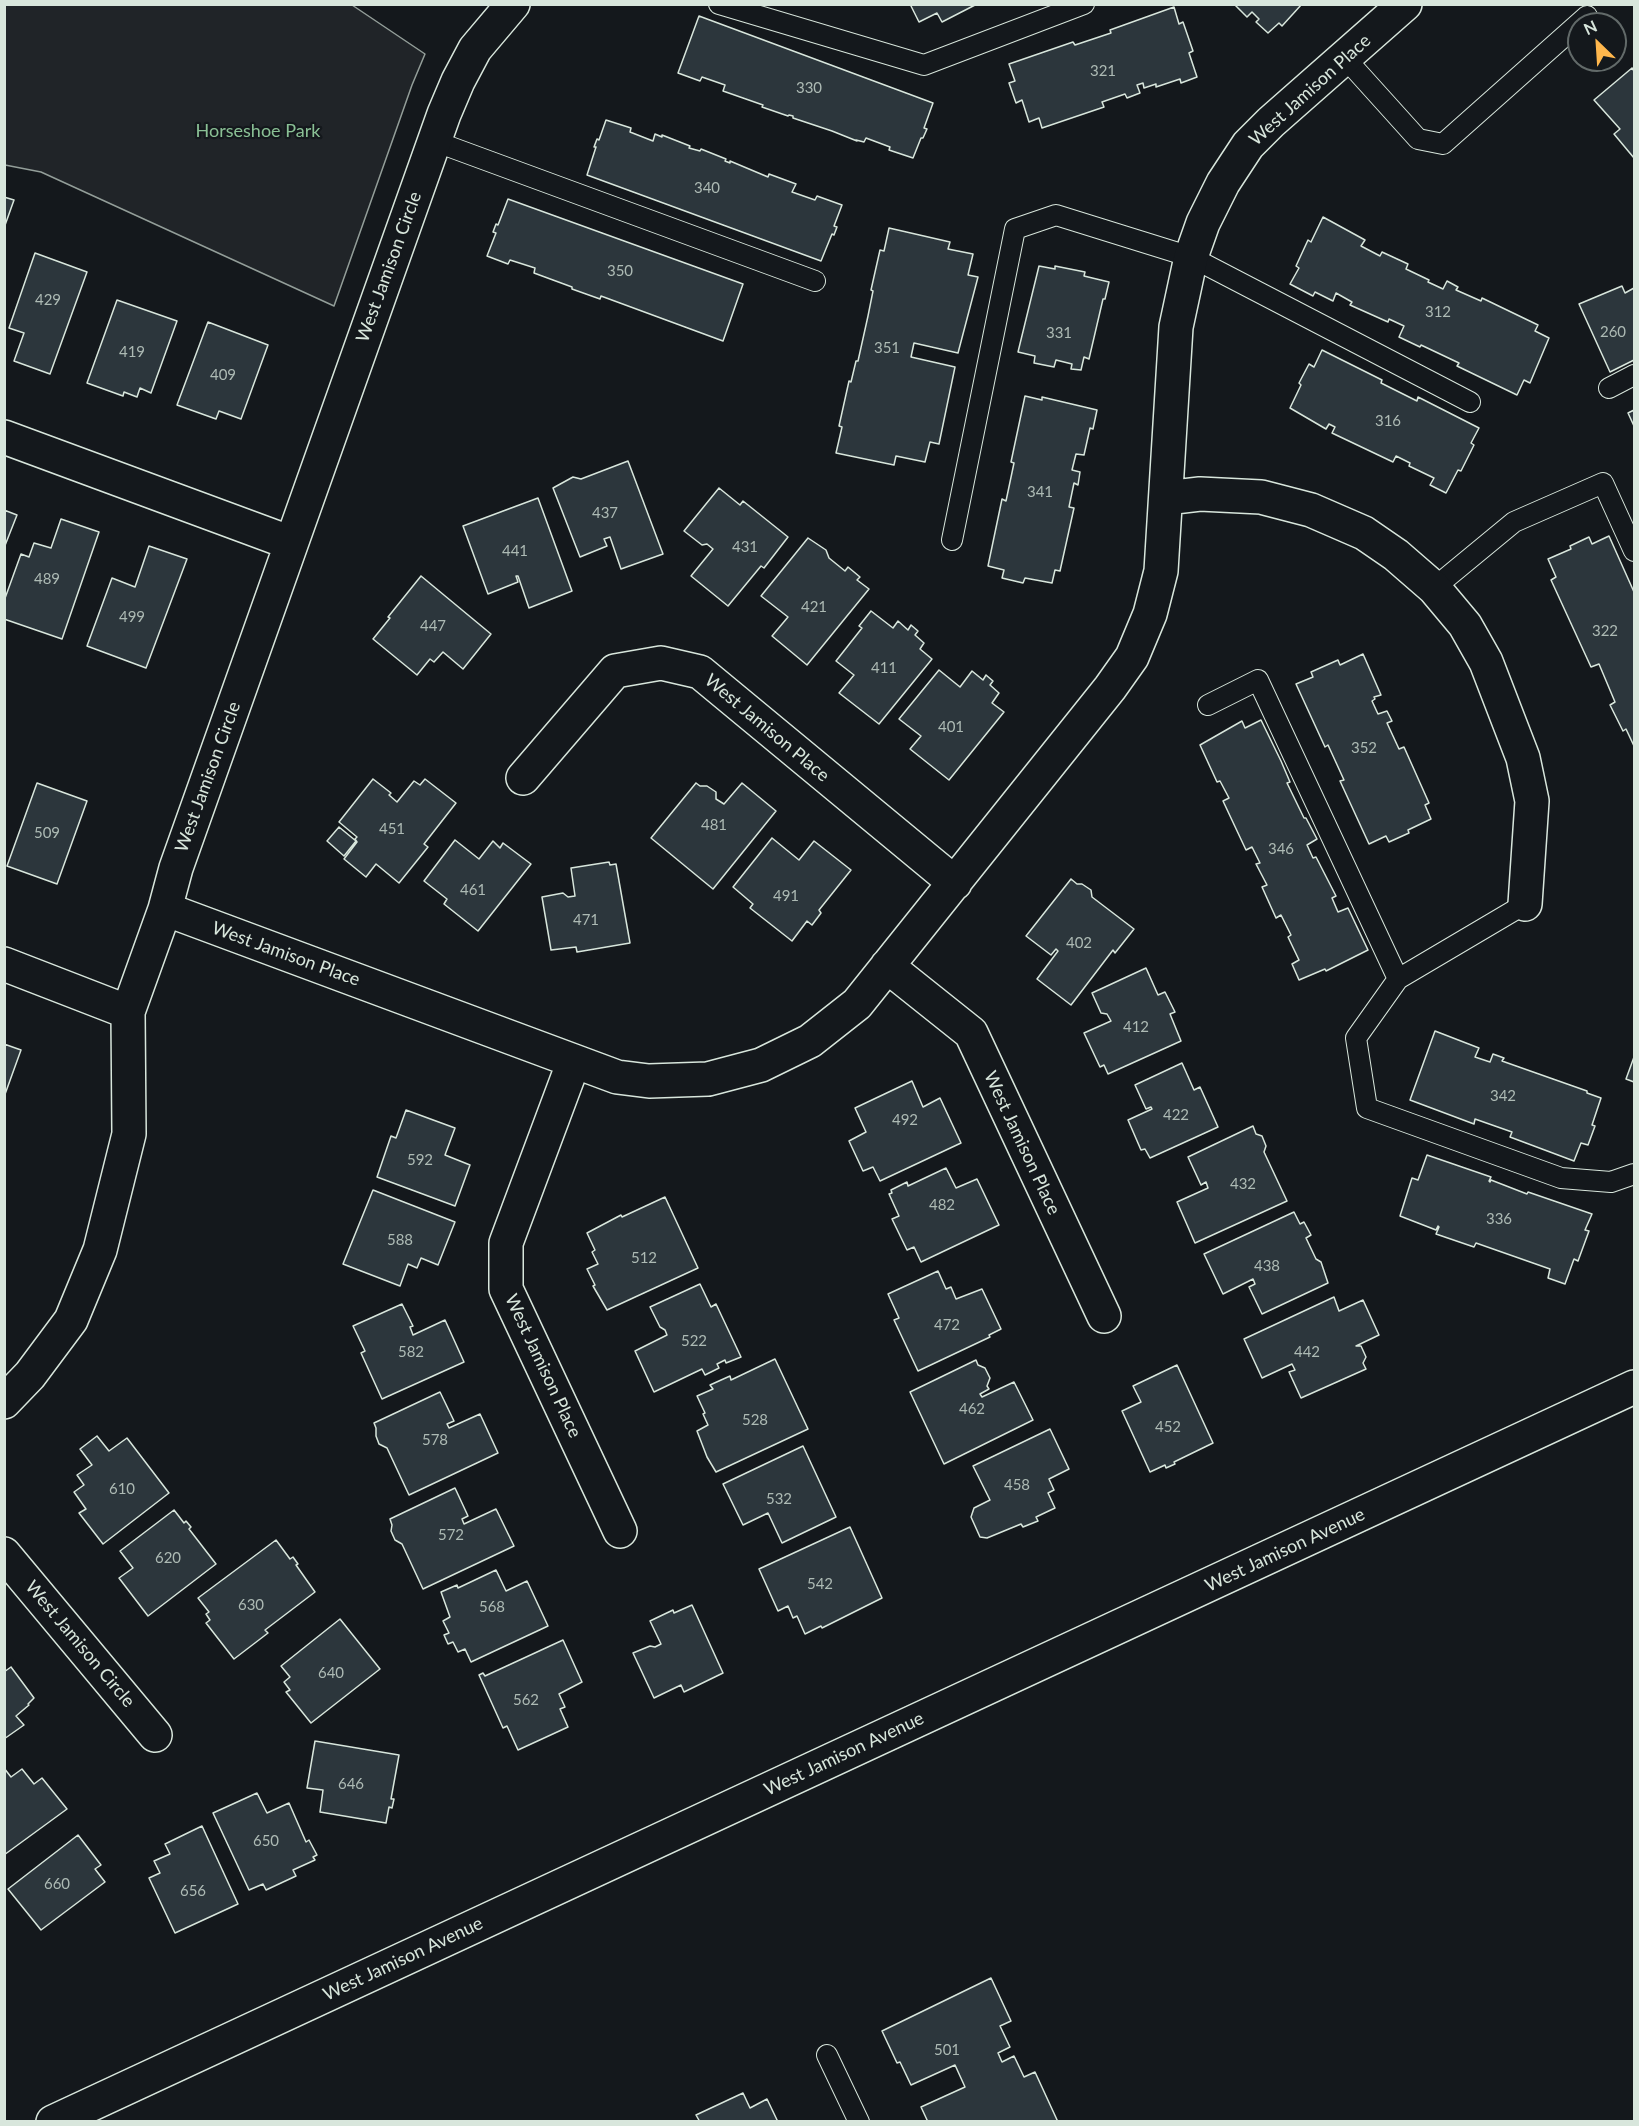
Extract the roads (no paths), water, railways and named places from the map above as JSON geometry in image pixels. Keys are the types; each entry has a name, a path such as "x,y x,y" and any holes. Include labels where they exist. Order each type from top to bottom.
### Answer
{"street":[{"name":"West Jamison Place","path":"165,909 617,1077 650,1081 708,1079 761,1065 810,1041 857,1004 1110,688 1132,657 1150,614 1161,571 1176,327 1191,257 1203,223 1223,183 1248,146 1271,122 1405,4"},
{"name":"West Jamison Circle","path":"4,1402 30,1375 71,1320 100,1250 129,1134 128,1012 165,909 176,868 434,141 458,81 475,49 506,7"},
{"path":"4,437 291,543"},
{"path":"1166,498 1200,495 1261,497 1311,510 1364,533 1396,555 1434,588 1464,626 1486,662 1523,758 1532,801 1525,904"},
{"name":"West Jamison Place","path":"523,778 615,671 661,663 700,672 955,883"},
{"path":"4,964 128,1012"},
{"name":"West Jamison Place","path":"887,966 971,1033 1104,1316"},
{"name":"West Jamison Place","path":"574,1061 506,1244 506,1289 620,1530"},
{"name":"West Jamison Avenue","path":"53,2121 1635,1388"},
{"name":"West Jamison Circle","path":"4,1554 155,1735"}],"lane":[{"path":"719,4 924,65 1084,4"},
{"path":"1345,58 1418,139 1443,144 1567,34"},
{"path":"434,141 815,281"},
{"path":"952,540 1015,229 1056,216 1191,257 1470,402"},
{"path":"1609,388 1635,375"},
{"path":"1434,588 1514,522 1602,483 1635,551"},
{"path":"1208,705 1258,680 1398,979"},
{"path":"1525,904 1398,979 1356,1038 1367,1108 1561,1178 1611,1182 1635,1174"},
{"path":"827,2055 859,2121"}],"park label":[{"name":"Horseshoe Park","path":"258,131"}]}
